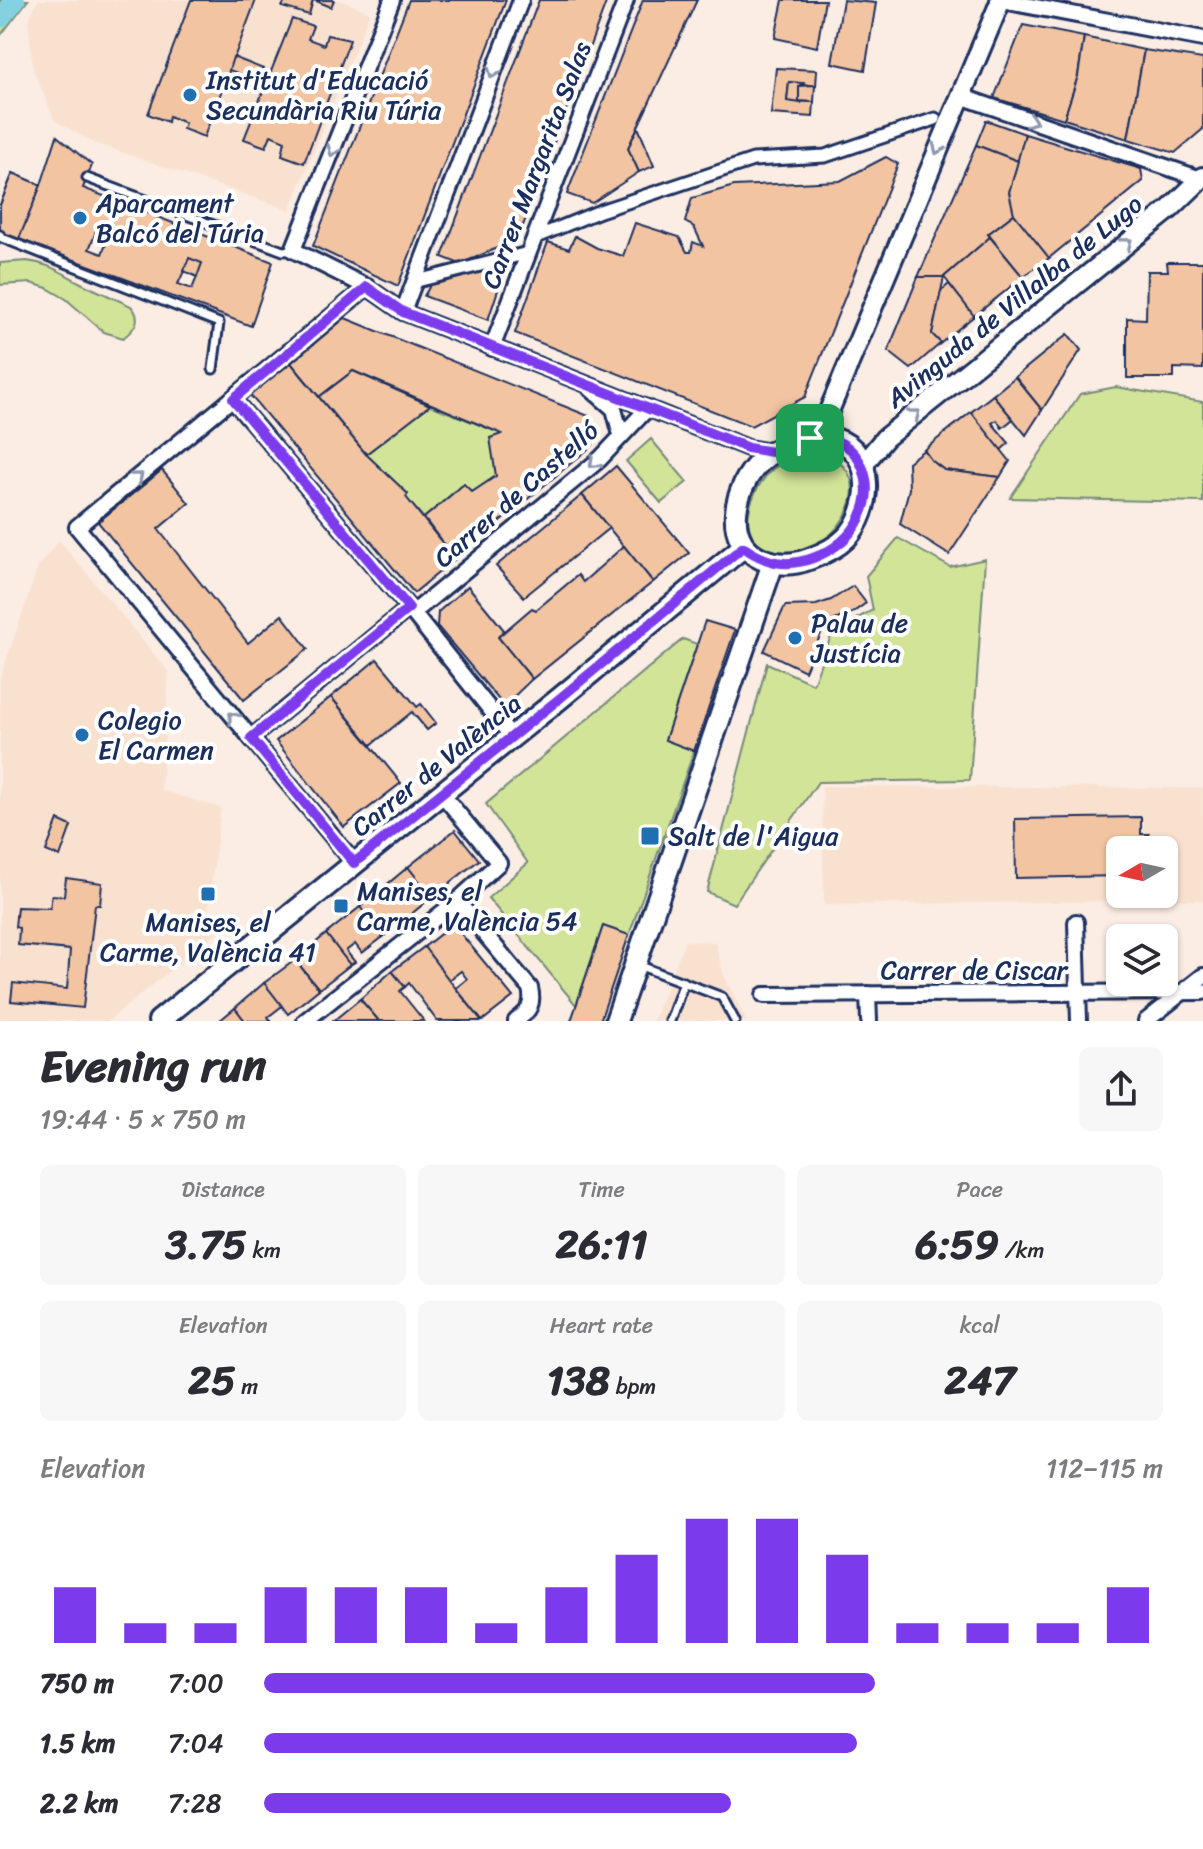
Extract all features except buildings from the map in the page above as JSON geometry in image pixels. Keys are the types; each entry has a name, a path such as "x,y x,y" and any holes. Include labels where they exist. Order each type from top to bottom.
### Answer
{"main road":[{"path":"810,438 842,442 858,458 864,470 865,505 848,536 836,547 800,562 773,563 743,547 735,524 740,493 747,476 772,452 810,438"},
{"name":"Carrer de València","path":"166,1019 743,547"},
{"path":"616,1021 773,563"}],"street":[{"path":"392,0 293,250 367,287 403,312 748,448 772,452"},
{"path":"403,312 521,0"},
{"name":"Carrer Margarita Salas","path":"492,348 626,0"},
{"path":"810,438 824,423 1000,0 1203,39"},
{"path":"963,90 969,99 1202,183"},
{"path":"534,238 600,211 753,160 825,156 935,119"},
{"name":"Avinguda de Villalba de Lugo","path":"864,470 866,461 885,438 1202,183"},
{"path":"413,282 528,253"},
{"path":"354,863 77,527 367,287"},
{"path":"584,383 614,409 621,435"},
{"path":"233,399 512,737"},
{"name":"Carrer de Castelló","path":"251,738 600,459 648,408"},
{"path":"305,1021 457,901 499,863 442,794"},
{"path":"457,901 530,988 533,999 530,1010 516,1021"},
{"path":"1076,922 1079,1021"},
{"path":"1146,1021 1203,976"},
{"name":"Carrer de Ciscar","path":"764,995 1203,992"},
{"path":"868,994 869,1021"}],"lane":[{"path":"87,178 283,251 293,250"},
{"path":"0,235 219,323 213,369"},
{"path":"636,965 722,997 735,1021"},
{"path":"670,1021 684,982"}],"shaded area":[{"name":"Institut d'Educació Secundària Riu Túria","path":"38,0 340,0 370,12 290,210 94,143 55,121 33,70 28,21"},
{"name":"Colegio El Carmen","path":"59,540 169,672 161,790 221,808 208,912 230,922 108,1021 0,1021 0,679 38,567"},
{"path":"822,786 1203,788 1203,900 1178,900 1178,836 1106,836 1106,901 824,905"},
{"path":"685,941 715,942 723,973 746,1021 653,1021"}],"green space":[{"path":"0,0 28,0 0,36"},
{"path":"27,261 51,267 131,306 137,319 134,327 123,338 104,332 66,299 47,288 31,283 0,285 0,263"},
{"path":"1116,387 1203,402 1203,502 1010,498 1080,394"},
{"path":"430,405 502,434 496,476 472,492 463,484 424,518 366,454"},
{"path":"651,439 687,482 661,503 626,461"},
{"path":"818,454 840,464 851,479 852,498 845,517 831,534 813,547 792,554 770,551 752,535 749,512 752,500 765,478 783,462"},
{"path":"898,538 950,567 985,559 970,780 818,782 734,904 707,892 767,663 813,684 833,631 873,610 866,576"},
{"path":"683,639 697,644 665,740 694,751 629,935 603,926 576,1005 488,898 528,863 486,804"}],"waterway":[{"path":"0,18 15,0"}],"place":[{"name":"Institut d'Educació Secundària Riu Túria","path":"190,95"},
{"name":"Aparcament Balcó del Túria","path":"80,218"},
{"name":"Palau de Justícia","path":"795,638"},
{"name":"Colegio El Carmen","path":"82,735"},
{"name":"Salt de l'Aigua","path":"650,836"},
{"name":"Manises, el Carme, València 41","path":"208,894"},
{"name":"Manises, el Carme, València 54","path":"341,906"}],"route":[{"path":"367,287 403,312 748,448 772,452 810,438 842,442 858,458 864,470 865,505 848,536 836,547 800,562 773,563 743,547 354,863 251,738 409,608 233,399 367,287"}]}
